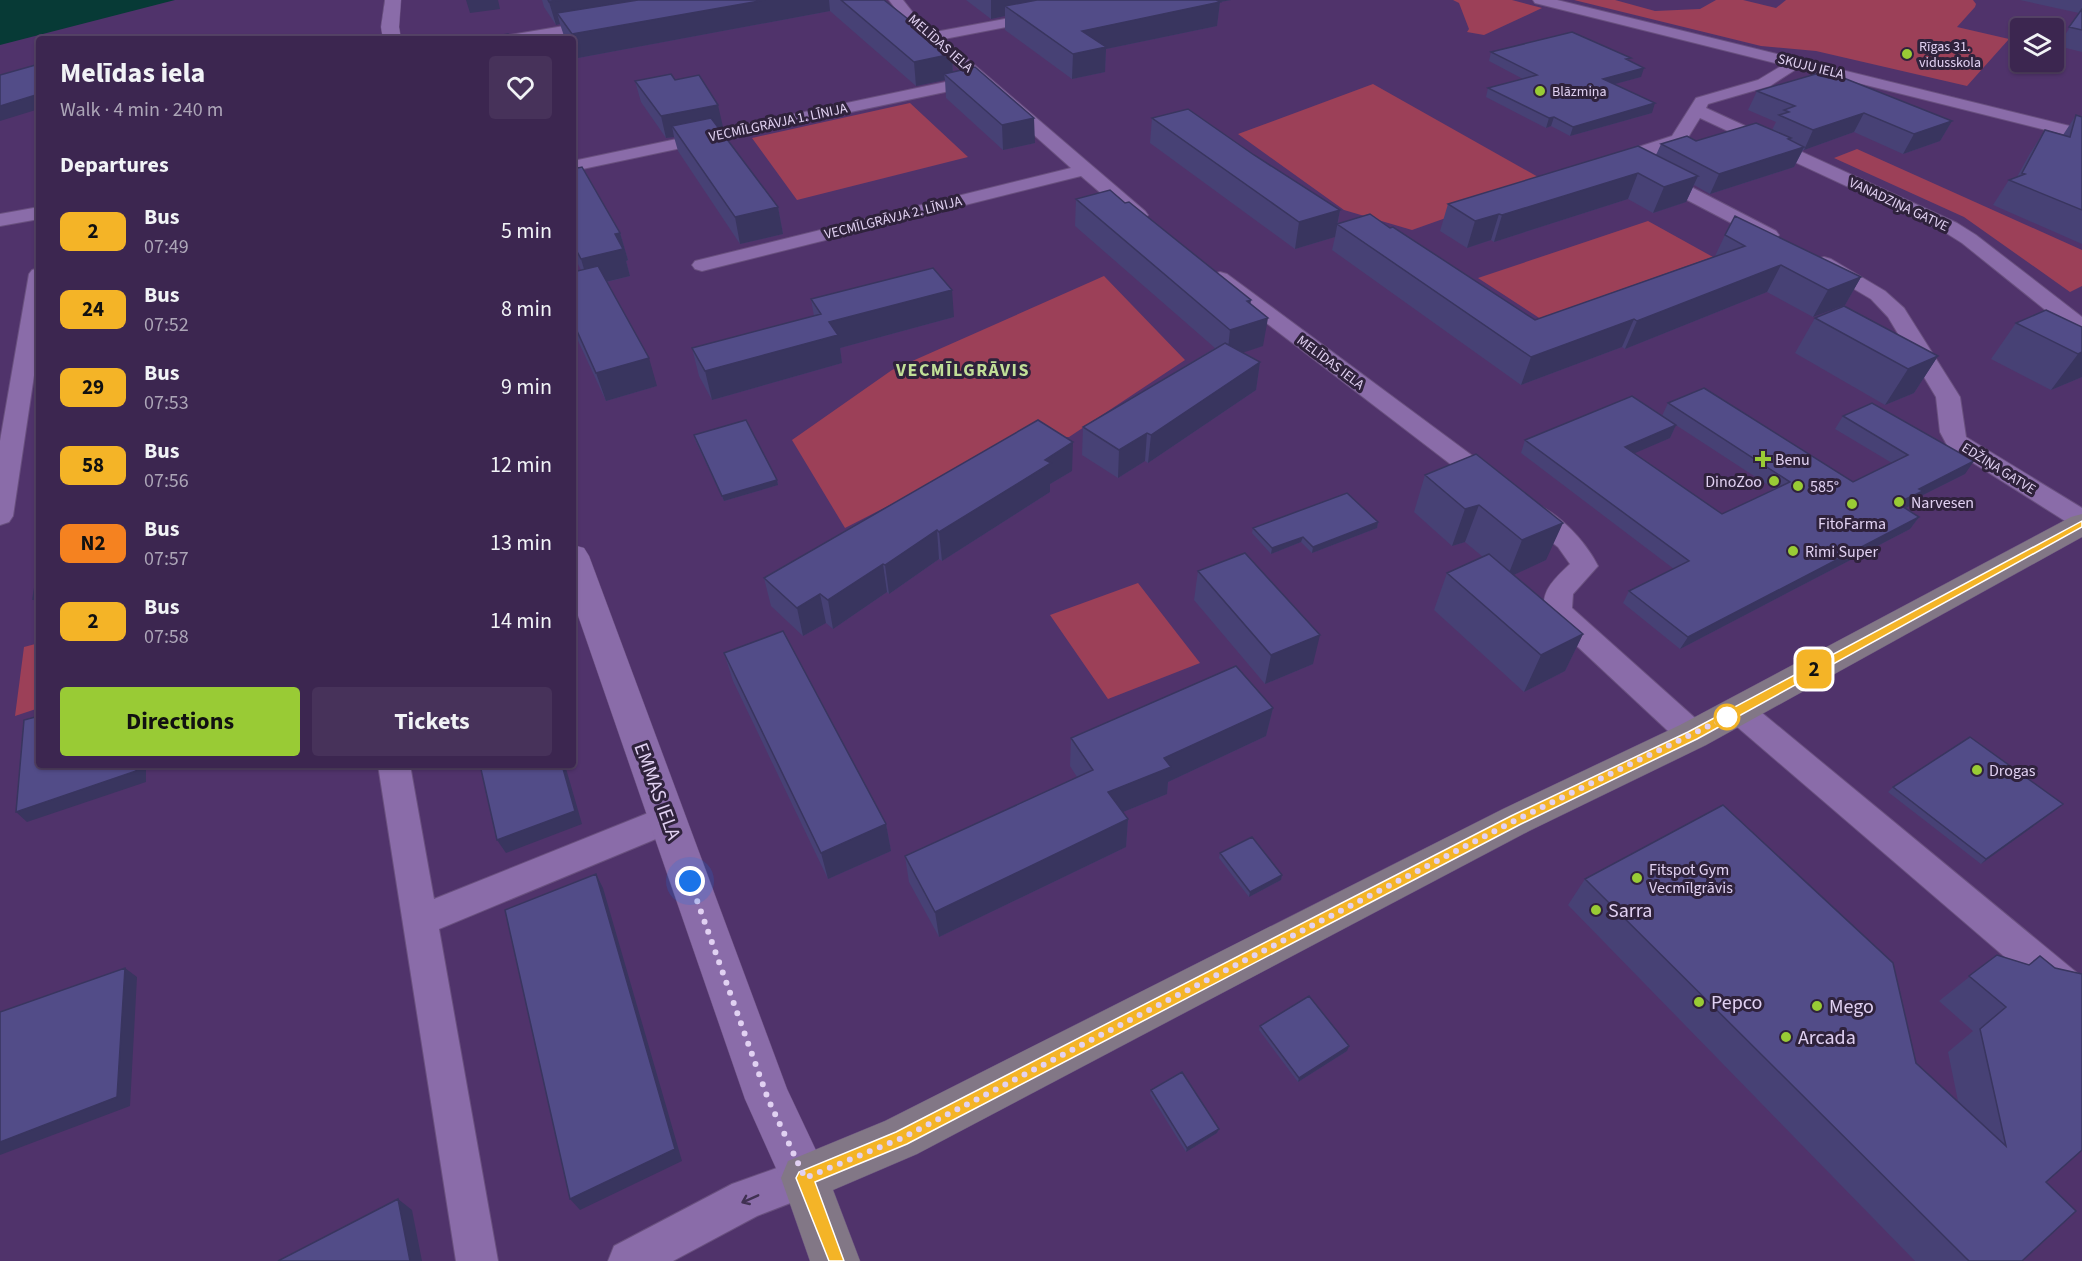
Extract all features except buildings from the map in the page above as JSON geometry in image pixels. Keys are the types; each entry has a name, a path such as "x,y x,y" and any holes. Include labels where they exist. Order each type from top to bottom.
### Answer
{"main road":[{"path":"805,1178 902,1138 1516,820 1693,735 2082,524"},
{"name":"EMMAS IELA","path":"805,1178 835,1261"}],"street":[{"path":"392,36 390,27 393,0"},
{"name":"MELĪDAS IELA","path":"896,0 909,17 1084,170 1159,231"},
{"name":"SKUJU IELA","path":"1540,0 2082,134"},
{"path":"932,37 1060,12"},
{"path":"528,36 613,22"},
{"name":"EDŽIŅA GATVE","path":"1796,63 1764,82 1702,102 1678,140 1629,156 1630,163 1850,277 1878,295 1896,313 1948,397 1951,408 1951,432 1957,442 2082,519"},
{"name":"VECMĪLGRĀVJA 1. LĪNIJA","path":"576,165 982,79"},
{"name":"VANADZIŅA GATVE","path":"1697,110 1950,227 1969,239 2082,328"},
{"name":"VECMĪLGRĀVJA 2. LĪNIJA","path":"702,265 1084,170"},
{"path":"0,220 36,214"},
{"name":"MELĪDAS IELA","path":"1205,267 1570,543 1580,554 1584,566 1556,596 1558,613 1693,735"},
{"path":"0,516 36,293"},
{"name":"EMMAS IELA","path":"576,564 768,1099 805,1178"},
{"path":"1739,711 2082,1000"},
{"path":"394,768 477,1261"},
{"path":"420,921 668,819"},
{"path":"629,1261 747,1199 805,1178"}],"shaded area":[{"path":"0,0 175,0 0,45"},
{"path":"1453,0 1512,0 1542,8 1484,35 1467,32 1469,29 1459,3"},
{"name":"Rīgas 31. vidusskola","path":"1574,0 1615,0 1655,11 1700,9 1716,0 1743,0 1776,8 1786,0 1973,0 1975,7 1957,27 2009,39 1967,86 1816,51 1761,46"},
{"path":"1373,84 1547,182 1412,230 1344,210 1238,134"},
{"path":"910,103 968,157 797,200 752,138"},
{"path":"1857,149 2082,250 2082,286 2070,292 1964,217 1834,158"},
{"path":"1648,221 1722,262 1550,325 1478,278"},
{"path":"1104,276 1185,360 1069,437 1019,439 845,528 792,440 892,370"},
{"path":"1138,583 1200,663 1108,699 1050,615"},
{"path":"36,644 36,709 15,716 24,647"}],"bus line":[{"name":"2","path":"835,1261 805,1178 902,1138 1516,820 1693,735 2082,524"}],"place":[{"name":"Rīgas 31. vidusskola","path":"1907,54"},
{"name":"Blāzmiņa","path":"1540,91"},
{"name":"Benu","path":"1763,459"},
{"name":"DinoZoo","path":"1774,481"},
{"name":"585°","path":"1798,486"},
{"name":"Narvesen","path":"1899,502"},
{"name":"FitoFarma","path":"1852,504"},
{"name":"Rimi Super","path":"1793,551"},
{"name":"Drogas","path":"1977,770"},
{"name":"Fitspot Gym Vecmīlgrāvis","path":"1637,878"},
{"name":"Sarra","path":"1596,910"},
{"name":"Pepco","path":"1699,1002"},
{"name":"Mego","path":"1817,1006"},
{"name":"Arcada","path":"1786,1037"}],"district":[{"name":"VECMĪLGRĀVIS","path":"963,370"}],"route":[{"path":"690,881 768,1099 805,1178 902,1138 1516,820 1727,717"}]}
